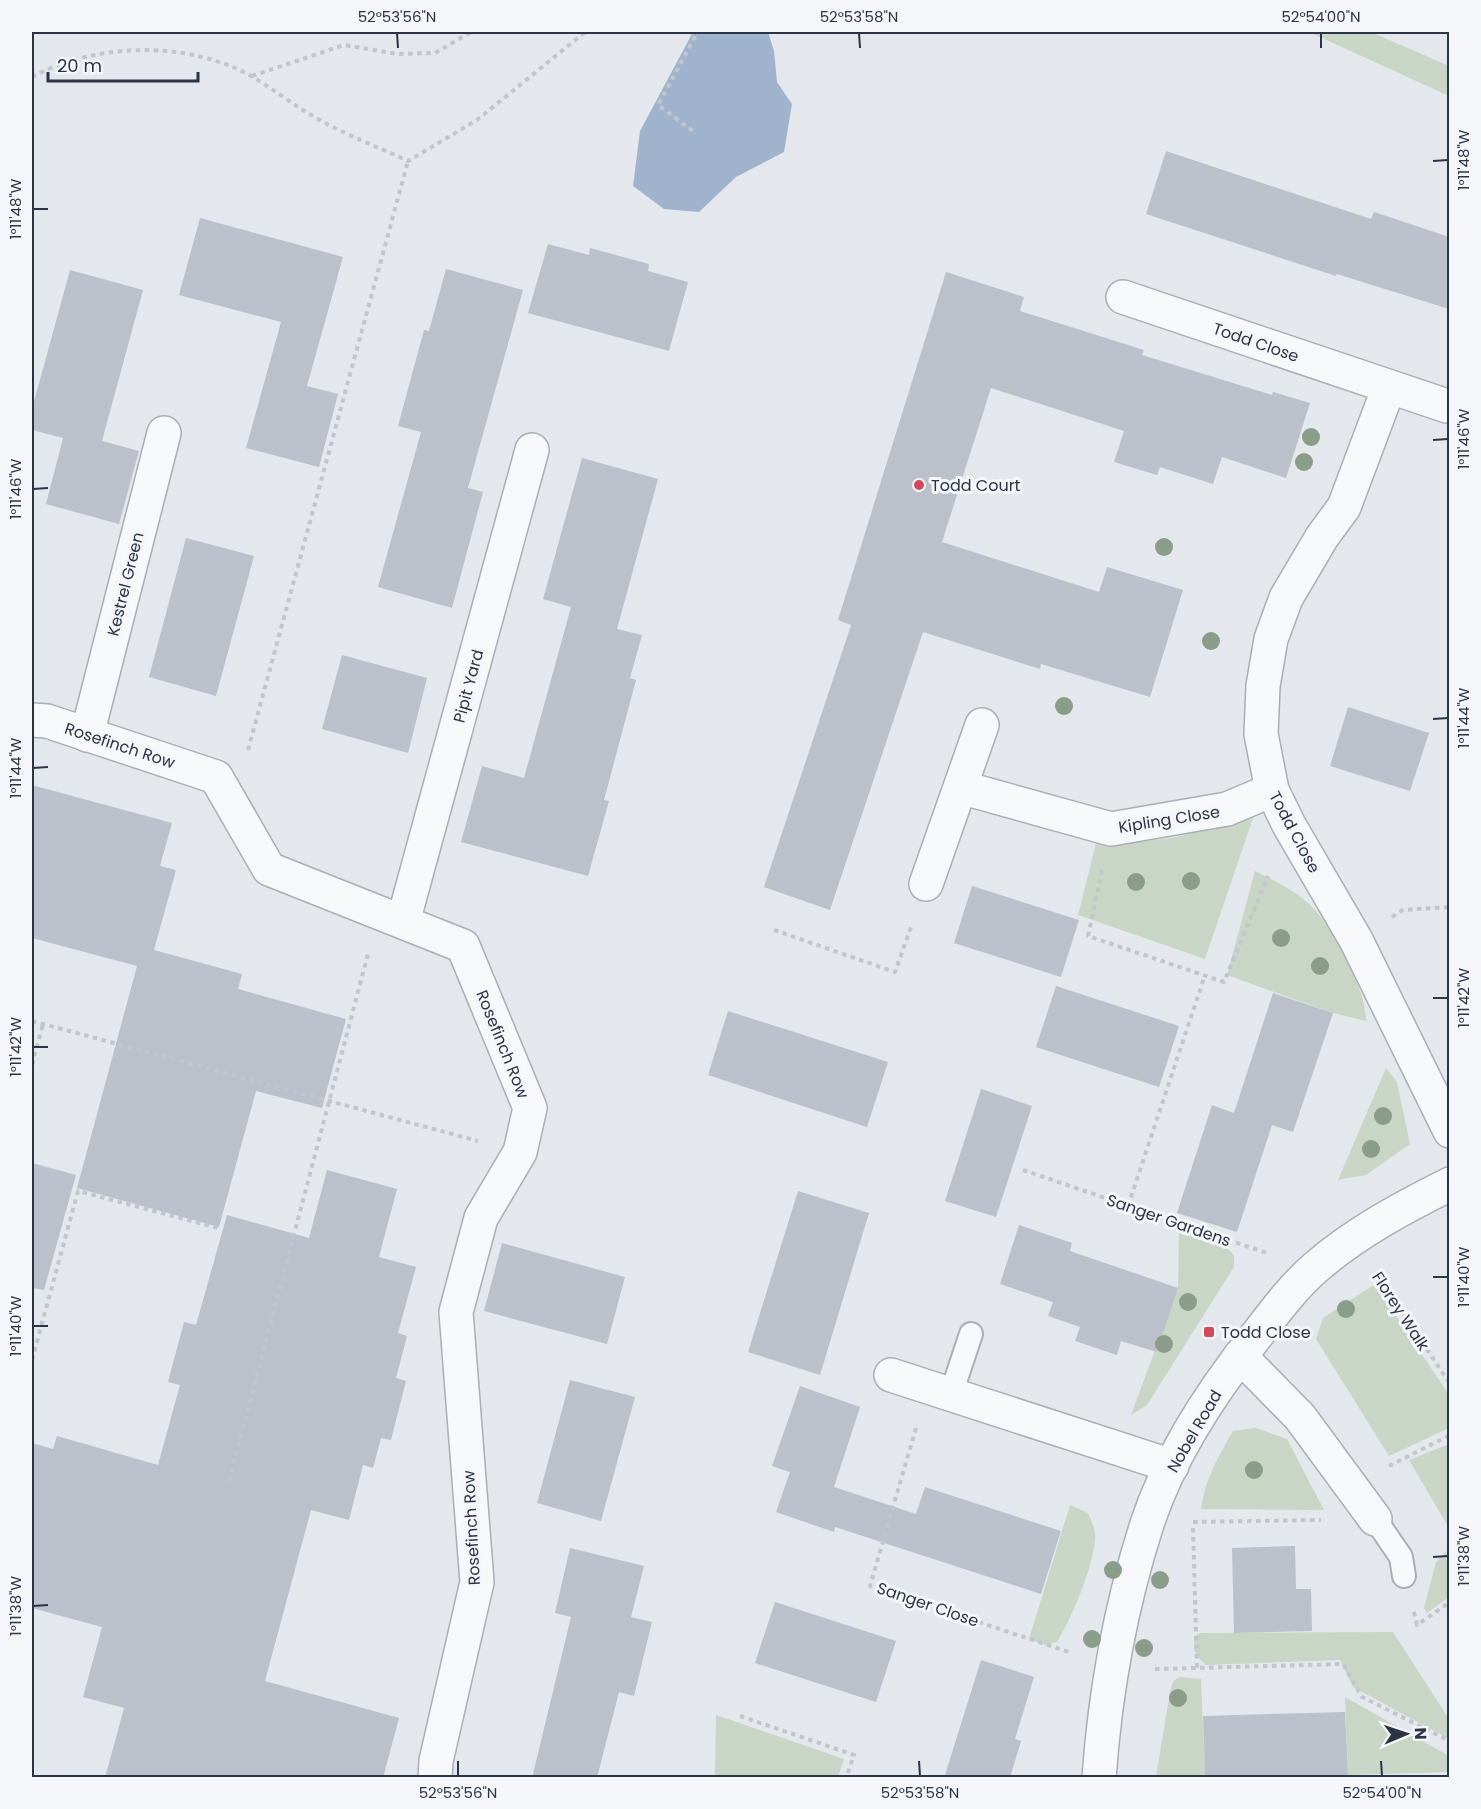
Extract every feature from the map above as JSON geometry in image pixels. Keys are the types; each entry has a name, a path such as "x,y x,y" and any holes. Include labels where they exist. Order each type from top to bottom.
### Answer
{"street":[{"name":"Todd Close","path":"1123,297 1448,407"},
{"name":"Todd Close","path":"1389,387 1344,507 1322,537 1286,598 1271,639 1263,686 1261,734 1272,790 1289,825 1356,940 1449,1131"},
{"name":"Kestrel Green","path":"87,735 164,433"},
{"name":"Pipit Yard","path":"391,917 532,450"},
{"name":"Rosefinch Row","path":"32,720 46,721 216,777 269,869 463,946 530,1108 520,1152 481,1218 456,1312 477,1582 436,1761 435,1778"},
{"path":"926,884 982,725"},
{"name":"Kipling Close","path":"960,787 1111,828 1227,809 1272,790"},
{"name":"Nobel Road","path":"1099,1778 1113,1666 1148,1523 1172,1466 1240,1356 1277,1309 1314,1269 1354,1238 1449,1184"},
{"path":"1240,1356 1300,1417 1375,1519"},
{"path":"891,1375 1172,1466"}],"lane":[{"path":"940,1391 970,1334"},
{"path":"1375,1519 1401,1557 1404,1576"}],"path":[{"path":"252,76 344,45 398,54 435,53 471,32"},
{"path":"232,805 408,160 477,120 585,32"},
{"path":"689,32 696,35 657,105 694,132"},
{"path":"32,77 60,65 129,51 184,53 234,68 252,76 343,133 408,160"},
{"path":"1111,828 1088,936 1224,982 1289,825"},
{"path":"774,930 895,972 926,884"},
{"path":"1356,940 1403,910 1449,907"},
{"path":"229,1481 329,1101 391,917"},
{"path":"1128,1206 1205,975"},
{"path":"32,1021 520,1152"},
{"path":"32,1065 43,1024"},
{"name":"Sanger Gardens","path":"1023,1170 1314,1269"},
{"path":"32,1360 33,1349 78,1191 218,1228"},
{"name":"Florey Walk","path":"1354,1238 1449,1384"},
{"name":"Sanger Close","path":"940,1391 870,1586 1113,1666"},
{"path":"1352,1488 1409,1453 1449,1435"},
{"path":"1148,1523 1375,1519"},
{"path":"1193,1522 1197,1668"},
{"path":"1113,1666 1197,1668 1343,1664 1362,1697 1449,1740"},
{"path":"740,1716 854,1755 846,1778"}],"green space":[{"path":"1309,32 1371,32 1449,66 1449,96"},
{"path":"1254,815 1205,959 1078,915 1097,839 1160,840 1195,833"},
{"path":"1255,871 1301,897 1326,925 1346,957 1354,975 1361,992 1366,1021 1333,1013 1227,975"},
{"path":"1386,1068 1397,1082 1410,1144 1366,1175 1338,1180"},
{"path":"1179,1229 1226,1247 1234,1255 1234,1267 1147,1405 1131,1415 1178,1288"},
{"path":"1375,1284 1449,1395 1449,1428 1389,1456 1316,1339 1323,1318"},
{"path":"1256,1428 1287,1439 1324,1510 1201,1509 1209,1478 1233,1431"},
{"path":"1449,1444 1449,1528 1409,1460"},
{"path":"1070,1505 1088,1513 1095,1535 1094,1546 1082,1590 1069,1620 1057,1642 1046,1645 1029,1639"},
{"path":"1449,1549 1449,1597 1427,1613 1424,1608 1436,1562"},
{"path":"1393,1632 1449,1719 1449,1739 1353,1687 1340,1660 1206,1665 1197,1655 1194,1645 1195,1636 1200,1633"},
{"path":"1180,1677 1201,1679 1205,1777 1156,1777 1170,1692 1173,1681"},
{"path":"1345,1697 1449,1756 1449,1772 1348,1775"},
{"path":"716,1715 844,1759 838,1777 715,1777"}],"water":[{"path":"693,32 768,32 774,51 777,82 792,104 784,152 736,177 699,212 664,209 633,186 640,131"}],"building":[{"path":"1166,151 1371,219 1374,212 1449,237 1449,309 1337,274 1336,276 1146,214"},
{"path":"200,218 343,257 307,386 338,394 319,467 246,448 281,322 179,295"},
{"path":"548,244 589,255 590,248 649,264 648,271 688,282 669,351 528,313"},
{"path":"446,269 523,290 468,488 483,492 452,608 378,587 421,432 398,426 424,330 429,331"},
{"path":"70,270 143,290 102,441 139,451 119,524 46,504 63,438 32,430 32,409"},
{"name":"Todd Court","path":"946,272 1024,297 1020,311 1144,350 1142,355 1272,395 1273,392 1310,403 1286,478 1222,457 1213,484 1160,467 1157,475 1114,462 1124,431 991,388 942,542 1099,592 1107,567 1183,590 1150,697 1041,664 1040,669 923,632 830,910 764,887 851,625 838,620"},
{"path":"582,458 658,479 617,629 642,635 630,678 636,680 604,800 609,801 588,876 461,842 482,766 524,778 571,607 543,599"},
{"path":"186,538 254,556 216,696 149,677"},
{"path":"342,655 427,678 408,753 322,729"},
{"path":"1348,707 1429,733 1410,791 1330,766"},
{"path":"32,785 172,823 160,866 176,870 154,950 242,974 238,989 346,1019 322,1108 256,1091 219,1227 77,1188 137,966 32,938"},
{"path":"972,886 1079,920 1061,977 954,943"},
{"path":"1056,986 1179,1026 1159,1087 1036,1047"},
{"path":"1273,993 1333,1013 1293,1132 1272,1125 1237,1232 1177,1213 1212,1105 1234,1113"},
{"path":"728,1011 888,1062 867,1127 708,1075"},
{"path":"981,1089 1032,1106 996,1217 945,1201"},
{"path":"32,1163 76,1175 44,1290 32,1288"},
{"path":"327,1170 397,1189 379,1257 416,1267 398,1333 407,1336 396,1378 406,1381 391,1440 381,1438 373,1468 363,1465 349,1520 311,1510 265,1681 399,1718 383,1778 105,1778 124,1708 83,1697 102,1627 32,1608 32,1443 53,1449 57,1436 158,1465 180,1385 168,1382 184,1322 196,1325 227,1215 309,1238"},
{"path":"798,1191 869,1213 820,1375 748,1352"},
{"path":"1019,1225 1072,1243 1070,1251 1178,1288 1157,1352 1121,1341 1117,1355 1075,1341 1080,1327 1048,1316 1053,1302 1000,1284"},
{"path":"502,1243 625,1277 607,1344 484,1311"},
{"path":"570,1380 635,1397 601,1521 537,1503"},
{"path":"800,1386 860,1407 834,1487 916,1514 925,1487 1061,1531 1041,1594 835,1527 834,1532 776,1512 790,1472 772,1466"},
{"path":"1295,1546 1296,1589 1311,1589 1312,1631 1234,1633 1232,1548"},
{"path":"570,1548 644,1566 631,1617 652,1622 634,1696 619,1692 597,1778 532,1778 571,1617 555,1613"},
{"path":"775,1602 896,1641 876,1702 755,1663"},
{"path":"981,1660 1034,1677 1015,1739 1021,1741 1010,1778 944,1778"},
{"path":"1345,1712 1348,1775 1205,1778 1203,1716"}],"place":[{"name":"Todd Court","path":"919,485"},
{"name":"Todd Close","path":"1209,1332"}]}
